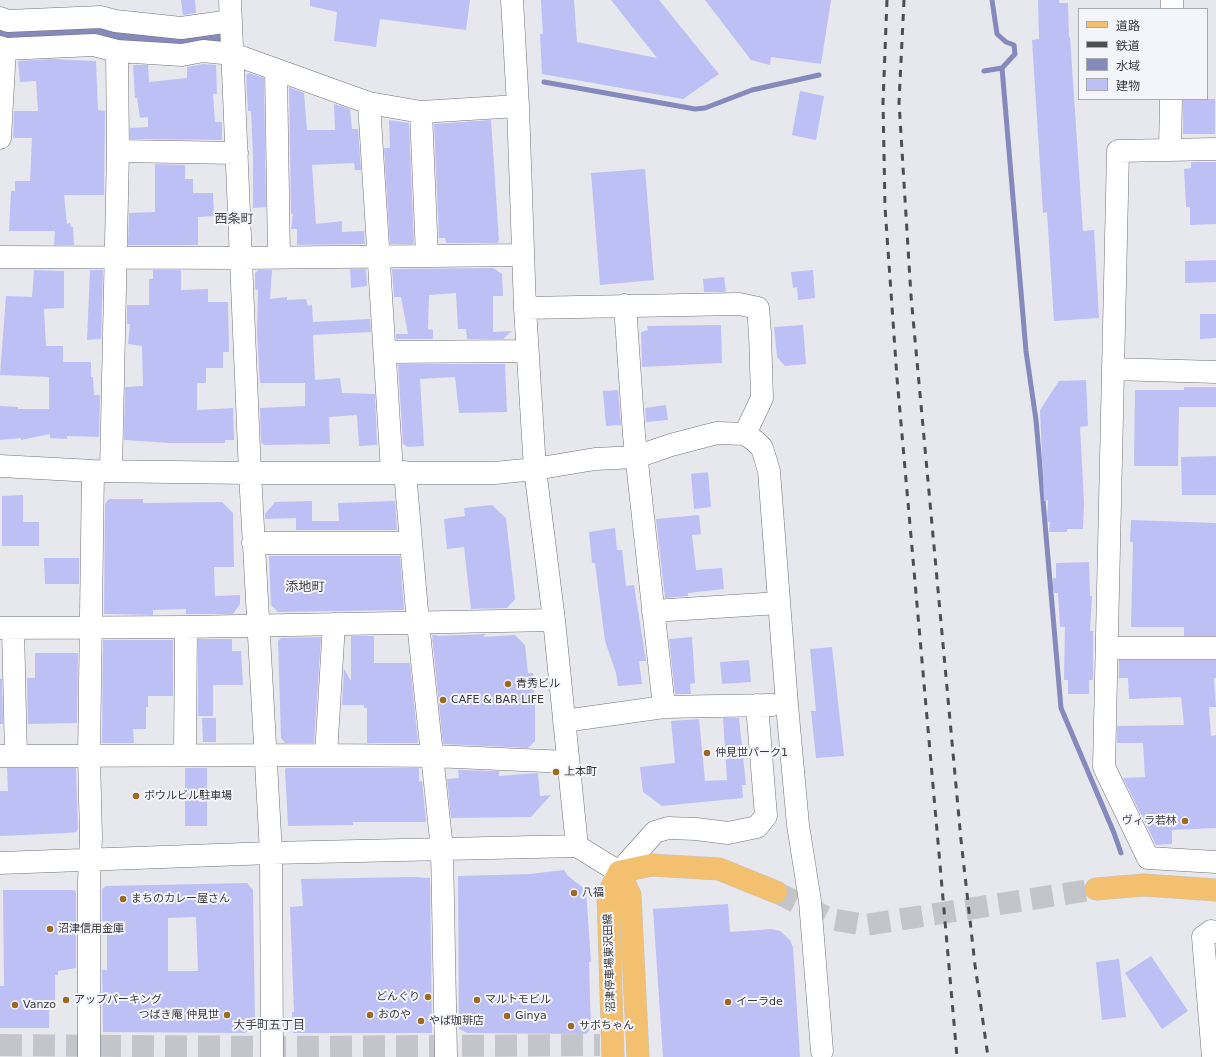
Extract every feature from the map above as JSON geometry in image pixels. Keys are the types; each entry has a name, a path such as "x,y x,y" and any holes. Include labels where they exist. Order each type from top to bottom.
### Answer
{"main road":[{"path":"619,872 652,865 719,869 776,892"},
{"name":"沼津停車場東沢田線","path":"613,1057 608,895 619,872"},
{"name":"沼津停車場東沢田線","path":"619,872 630,895 638,1057"},
{"path":"1096,889 1144,885 1216,890"}],"street":[{"path":"230,0 253,543 266,755 270,853 272,1052"},
{"path":"512,0 518,106 527,351 536,469 554,620 577,846"},
{"path":"0,18 8,21 101,8 115,21 181,28 231,21"},
{"path":"0,138 2,48 94,45 117,51 182,55 203,52 233,54 276,71 369,103 421,112 518,106"},
{"path":"89,1057 89,757 91,626 115,258 118,151 117,51"},
{"path":"276,71 279,258"},
{"path":"1170,149 1171,100"},
{"path":"369,103 377,257 385,352 398,472 410,543 442,849 446,1057"},
{"path":"421,112 427,256"},
{"path":"1216,149 1118,151 1104,767 1148,858 1216,862"},
{"path":"118,151 236,153"},
{"path":"0,257 279,258 523,255"},
{"path":"525,308 739,304 758,308 762,398 745,434"},
{"path":"625,305 636,457 664,707"},
{"path":"385,352 527,351"},
{"path":"1113,369 1216,372"},
{"path":"0,466 102,471 250,473 495,473 536,469 594,459 636,457 672,445 717,433 745,434 762,448 769,472 798,825 810,901 823,1055"},
{"path":"253,543 410,543"},
{"path":"653,611 779,603"},
{"path":"554,620 258,624 186,627 91,626 7,628 8,756 433,756 568,762"},
{"path":"326,755 334,624"},
{"path":"185,755 186,627"},
{"path":"1107,648 1216,648"},
{"path":"0,863 270,853 577,846 619,872 655,832 668,828 728,833 757,828 766,816 757,705"},
{"path":"564,721 664,707 787,705"},
{"path":"1213,1057 1203,937 1210,931 1216,932"}],"water":[{"path":"0,25 222,28 224,41 202,45 0,40"}],"building":[{"path":"181,0 195,0 196,13 183,15"},
{"path":"310,0 470,0 466,30 380,19 376,47 334,41 337,12 310,6"},
{"path":"541,0 574,0 577,42 657,58 611,0 659,0 719,74 683,99 542,74 540,34 543,34"},
{"path":"705,0 831,0 821,64 771,57 770,65 751,60"},
{"path":"1038,0 1059,0 1059,3 1068,3 1069,38 1070,37 1083,231 1094,230 1099,318 1054,321 1047,212 1043,213 1032,40 1039,39"},
{"path":"50,59 96,61 98,110 105,111 104,195 64,195 67,224 70,223 71,227 73,227 74,245 54,245 55,231 9,231 11,191 15,191 15,181 30,181 32,138 13,138 14,111 38,111 36,81 20,82 18,61"},
{"path":"203,64 216,65 217,94 213,94 215,122 222,122 222,140 130,139 130,128 148,127 148,117 140,118 137,98 135,98 133,65 148,65 149,82 187,78 187,67"},
{"path":"249,73 264,78 266,207 253,208 251,111 248,111 246,75"},
{"path":"289,87 304,93 307,130 335,130 334,104 350,109 352,129 358,129 361,170 355,170 354,163 312,165 316,224 342,221 342,232 364,231 365,244 297,245 297,229 291,229 293,214 291,214"},
{"path":"800,91 824,96 816,140 792,135"},
{"path":"1215,99 1215,134 1183,134 1183,100"},
{"path":"389,120 409,123 414,244 390,244 384,148 390,148"},
{"path":"491,120 499,241 497,243 446,243 445,238 439,238 434,124"},
{"path":"1191,162 1216,162 1216,224 1190,225 1190,207 1186,207 1184,169 1191,168"},
{"path":"155,164 185,165 185,179 193,179 193,193 213,193 214,216 198,217 198,245 128,245 129,213 155,212"},
{"path":"645,169 654,280 600,285 591,173"},
{"path":"1216,260 1216,282 1185,283 1185,261"},
{"path":"493,268 502,274 503,296 493,296 493,332 512,331 503,339 467,339 466,329 458,329 456,293 429,295 428,329 433,330 433,339 396,339 396,334 408,334 401,297 394,297 392,269"},
{"path":"350,269 366,269 367,286 351,288"},
{"path":"34,270 64,271 64,308 44,309 46,346 63,346 63,362 91,362 91,377 93,377 94,395 100,395 99,437 67,436 67,439 50,438 50,434 21,440 21,438 0,440 0,406 18,407 18,409 49,409 49,377 0,375 6,296 32,297"},
{"path":"90,270 103,270 101,339 87,340"},
{"path":"153,270 181,270 181,290 208,289 208,302 228,302 229,352 223,352 223,368 206,368 206,383 197,383 197,410 233,408 234,440 225,440 225,443 170,443 124,440 125,387 143,386 142,346 128,344 130,324 127,324 127,305 149,305 149,279 153,279"},
{"path":"259,270 272,270 270,299 287,297 287,300 306,299 308,306 312,305 313,322 370,319 371,332 313,335 315,380 340,378 342,393 375,394 377,445 359,446 356,415 329,417 330,444 264,445 261,442 260,408 305,406 305,383 260,383 257,333 258,290 255,289 255,273"},
{"path":"813,270 815,298 798,300 797,287 793,288 791,272"},
{"path":"724,277 726,292 704,292 703,279"},
{"path":"1200,314 1216,314 1216,338 1200,339"},
{"path":"721,325 722,363 642,367 641,332 648,330 647,326"},
{"path":"803,325 806,364 785,366 777,357 774,327"},
{"path":"398,364 505,364 507,412 459,413 455,377 420,379 424,446 408,447 403,444"},
{"path":"1086,380 1088,426 1080,427 1084,503 1083,529 1067,529 1067,532 1049,532 1050,522 1047,522 1048,500 1044,501 1040,410 1059,381"},
{"path":"1184,387 1216,387 1216,407 1179,407 1178,466 1134,466 1135,390 1184,390"},
{"path":"618,390 621,425 606,426 603,391"},
{"path":"666,405 668,420 646,422 645,408"},
{"path":"1216,456 1216,495 1182,495 1181,457"},
{"path":"708,472 711,507 694,509 691,474"},
{"path":"23,495 23,522 39,522 39,546 2,546 2,496"},
{"path":"109,499 143,499 143,503 222,502 233,513 234,567 214,567 215,596 240,595 240,604 233,614 186,614 186,609 153,610 153,615 104,614 105,504"},
{"path":"312,501 312,521 339,521 338,503 395,501 397,530 296,530 296,518 265,519 265,514 275,502"},
{"path":"492,505 506,518 515,599 507,608 471,609 464,547 447,549 444,519 465,516 464,508"},
{"path":"699,515 701,534 692,535 696,570 722,568 724,589 688,593 688,596 665,598 656,519"},
{"path":"1131,520 1216,523 1216,636 1184,636 1184,627 1131,627 1133,542 1130,542"},
{"path":"615,528 617,550 622,550 626,586 634,585 646,661 639,661 642,684 618,686 616,673 605,641 595,563 592,563 589,532"},
{"path":"269,556 400,556 404,610 278,612 271,605"},
{"path":"44,558 79,558 79,584 45,584"},
{"path":"1089,562 1090,596 1092,596 1090,631 1093,631 1093,680 1089,680 1089,694 1068,694 1068,680 1064,680 1065,627 1060,627 1058,593 1053,593 1053,578 1056,578 1056,563"},
{"path":"486,634 483,637 515,635 525,645 528,673 533,673 535,708 535,741 528,748 443,744 432,635"},
{"path":"351,636 374,636 374,663 410,663 418,743 367,743 367,708 364,708 364,705 342,705 344,669 351,681"},
{"path":"321,637 314,743 285,743 281,738 278,641 281,638"},
{"path":"692,637 695,683 690,684 691,694 675,694 669,639"},
{"path":"198,639 232,639 232,651 241,651 243,685 213,685 213,716 198,716"},
{"path":"103,640 173,640 173,696 148,696 148,707 146,707 146,729 133,729 134,743 102,743"},
{"path":"832,647 844,756 816,758 811,711 816,711 810,649"},
{"path":"35,653 78,653 77,723 28,724 27,678 35,678"},
{"path":"749,660 751,682 722,684 720,662"},
{"path":"1119,660 1216,660 1216,678 1214,678 1216,707 1209,707 1211,736 1216,735 1216,828 1172,830 1172,844 1156,845 1123,778 1145,777 1143,743 1117,743 1117,726 1184,725 1181,697 1129,699 1128,678 1119,678"},
{"path":"0,679 2,679 3,724 0,724"},
{"path":"202,718 216,718 216,742 203,742"},
{"name":"仲見世パーク1","path":"723,718 739,718 746,785 742,785 743,798 662,806 643,792 640,767 675,763 671,721 699,719 705,781 727,780"},
{"path":"7,768 76,768 78,829 76,832 0,836 0,791 8,791"},
{"path":"185,768 207,768 207,826 185,826"},
{"path":"286,768 419,768 419,782 422,781 426,820 425,822 353,822 353,825 288,826"},
{"path":"458,770 499,771 499,776 538,773 540,796 551,795 531,817 451,818 447,779 459,778"},
{"path":"564,870 568,876 586,890 591,962 589,962 591,1029 586,1034 467,1033 459,1029 458,876 530,874"},
{"path":"430,878 432,1033 293,1033 292,1012 294,1012 290,907 303,906 301,879"},
{"path":"247,883 253,890 255,1024 245,1033 103,1032 102,970 107,970 107,921 102,921 102,889 106,886","holes":["196,917 198,971 168,971 168,918"]},
{"path":"3,890 74,890 76,892 76,968 58,971 58,975 55,975 55,1005 49,1005 49,1028 0,1028 0,986 4,986"},
{"name":"イーラde","path":"728,904 730,932 772,929 780,931 790,940 793,947 800,1057 663,1057 653,909"},
{"path":"1151,956 1188,1011 1162,1029 1125,973"},
{"path":"1119,959 1126,1017 1102,1020 1096,962"}],"waterway":[{"path":"984,71 1002,68 1015,54 1014,45 1006,42 997,34 992,0"},
{"path":"1002,68 1026,351 1036,420 1061,708 1121,853"},
{"path":"544,82 695,109 705,108 752,90 819,75"}],"tunnel":[{"path":"776,892 830,919 865,925 1096,889"},
{"path":"0,1045 272,1047 600,1045"}],"railway":[{"path":"887,0 883,102 885,207 897,378 957,1057"},
{"path":"904,0 899,102 911,296 961,840 975,965 988,1057"}],"place":[{"name":"青秀ビル","path":"508,684"},
{"name":"CAFE & BAR LIFE","path":"443,700"},
{"name":"仲見世パーク1","path":"707,753"},
{"name":"上本町","path":"556,772"},
{"name":"ボウルビル駐車場","path":"136,796"},
{"name":"ヴィラ若林","path":"1185,821"},
{"name":"八福","path":"574,893"},
{"name":"まちのカレー屋さん","path":"123,899"},
{"name":"沼津信用金庫","path":"50,929"},
{"name":"どんぐり","path":"428,997"},
{"name":"アップパーキング","path":"66,1000"},
{"name":"マルトモビル","path":"477,1000"},
{"name":"イーラde","path":"728,1002"},
{"name":"Vanzo","path":"15,1005"},
{"name":"つばき庵 仲見世","path":"227,1015"},
{"name":"おのや","path":"370,1015"},
{"name":"Ginya","path":"507,1016"},
{"name":"やば珈琲店","path":"421,1021"},
{"name":"サボちゃん","path":"571,1026"}],"district":[{"name":"西条町","path":"234,220"},
{"name":"添地町","path":"305,588"},
{"name":"大手町五丁目","path":"269,1026"}]}
